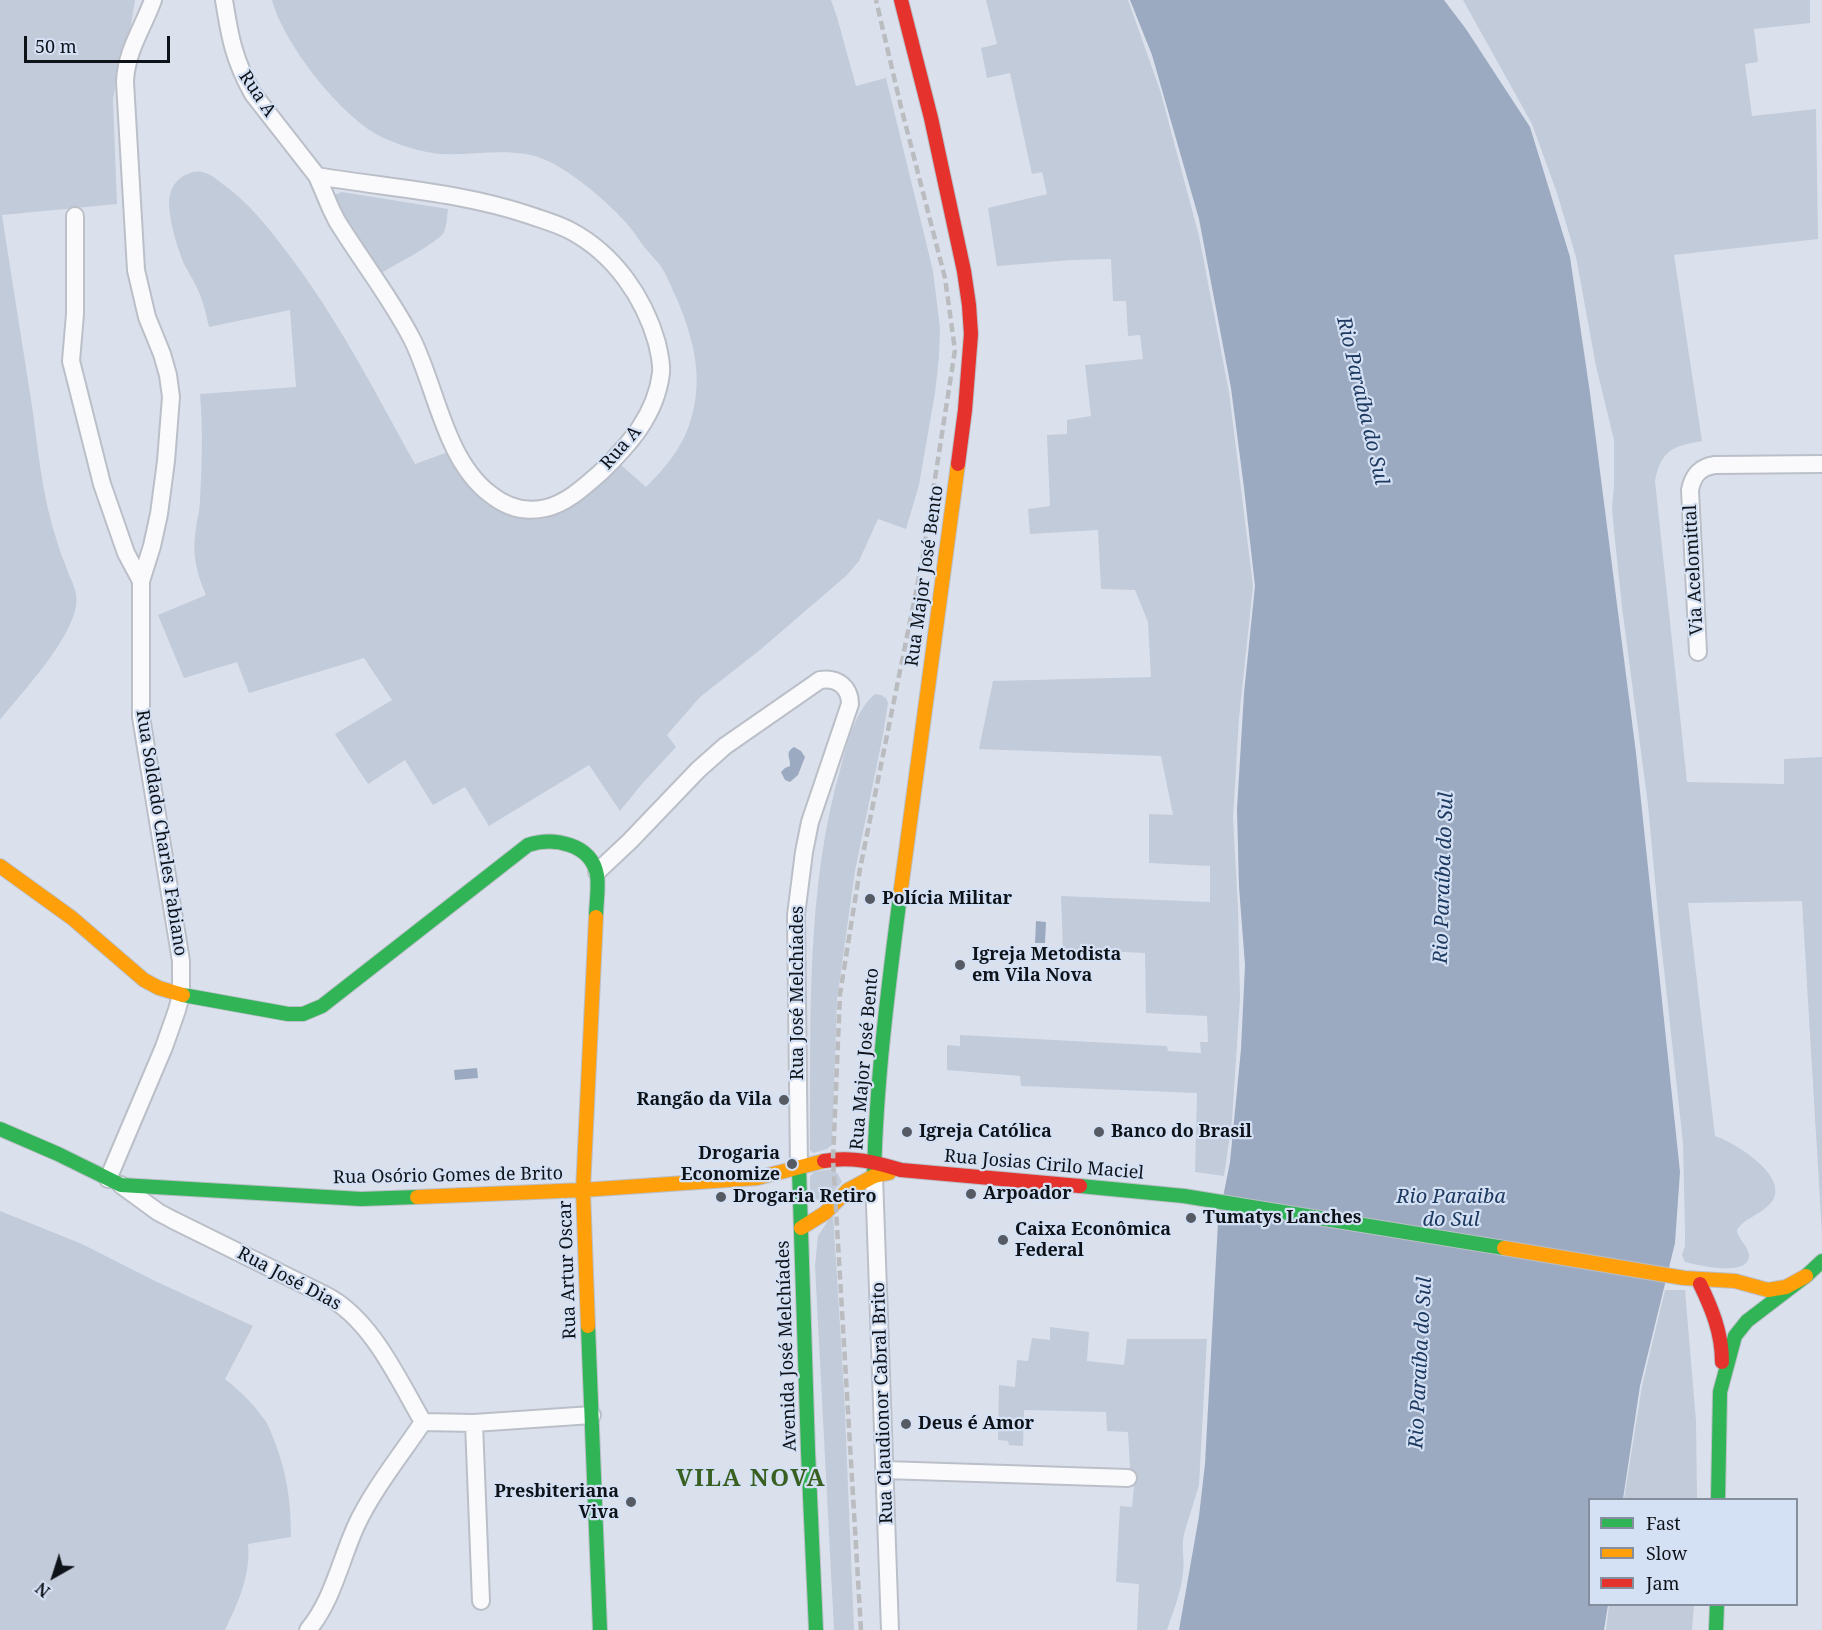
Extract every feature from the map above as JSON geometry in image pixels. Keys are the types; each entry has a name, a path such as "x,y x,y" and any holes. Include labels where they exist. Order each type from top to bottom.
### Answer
{"street":[{"path":"141,581 159,514 171,397 168,375 147,317 136,270 125,68 153,0"},
{"name":"Rua A","path":"224,0 232,49 246,82 317,176 337,221 409,334 421,359 452,442 471,475 481,487 503,503 513,507 531,509 553,506 574,495 589,483 625,448 649,414 658,391 662,369 647,314 633,290 606,256 572,232 507,208 463,198 317,176"},
{"name":"Rua Major José Bento","path":"874,1169 875,1124 884,1020 965,410 971,334 969,305 955,225 902,0"},
{"name":"Rua Soldado Charles Fabiano","path":"75,216 75,314 71,361 102,484 126,553 141,581 141,717 181,961 177,1010 114,1182"},
{"name":"Via Acelomittal","path":"1698,652 1690,490 1696,474 1704,467 1715,465 1822,464"},
{"name":"Rua José Melchíades","path":"597,872 698,770 725,746 820,680 834,680 845,688 850,696 849,709 810,822 796,915 799,1168"},
{"path":"0,866 72,918 144,980 159,988 180,995 288,1014 303,1014 322,1006 528,845 546,840 567,843 581,850 597,872"},
{"name":"Rua Artur Oscar","path":"597,872 583,1190 600,1630"},
{"name":"Rua Osório Gomes de Brito","path":"0,1129 114,1182 362,1199 583,1190 757,1178 799,1168"},
{"name":"Rua Josias Cirilo Maciel","path":"799,1168 846,1158 874,1169 1184,1196 1690,1280 1735,1281 1758,1288 1786,1287 1806,1276"},
{"name":"Avenida José Melchíades","path":"799,1168 808,1462 816,1630"},
{"name":"Rua Josias Cirilo Maciel","path":"801,1228 825,1213 874,1169"},
{"name":"Rua Claudionor Cabral Brito","path":"874,1169 890,1630"},
{"name":"Rua José Dias","path":"114,1182 165,1216 325,1294 343,1306 357,1318 374,1339 423,1422"},
{"path":"1736,1316 1764,1307 1806,1276 1822,1261"},
{"path":"1690,1280 1711,1289 1736,1316 1735,1336 1720,1392"},
{"path":"1690,1280 1715,1315 1719,1328 1722,1356 1718,1498"},
{"path":"1735,1281 1752,1291 1764,1307"},
{"path":"308,1630 328,1599 355,1527 365,1508 423,1422 474,1423 592,1415"},
{"path":"474,1423 481,1601"},
{"path":"885,1470 1128,1478"},
{"path":"1716,1630 1717,1606"}],"shaded area":[{"path":"0,0 135,0 113,100 117,204 2,215 46,497 52,525 61,555 74,585 77,601 71,621 55,651 0,720"},
{"path":"272,0 831,0 856,86 886,78 933,271 940,328 935,393 919,485 906,529 878,519 859,561 846,576 760,650 700,697 667,735 676,747 620,811 589,765 489,826 465,787 433,805 405,760 368,784 335,734 392,700 364,658 249,693 237,662 184,678 158,615 206,595 197,570 194,546 200,504 202,434 200,394 296,387 290,310 209,327 201,297 179,250 170,217 170,193 177,181 184,176 193,172 203,172 211,176 242,199 272,233 305,276 339,328 415,464 448,452 464,481 482,497 505,512 531,519 543,519 554,515 580,498 621,465 646,487 663,469 682,441 691,420 696,393 694,351 669,281 660,265 612,208 569,173 536,156 509,152 433,153 399,144 376,134 345,110 314,75 288,36"},
{"path":"986,0 1128,0 1160,90 1199,236 1229,392 1253,586 1239,718 1233,818 1240,999 1232,1120 1224,1176 1195,1172 1197,1093 1021,1086 1020,1076 947,1070 947,1045 960,1046 960,1035 1167,1046 1168,1051 1201,1053 1200,1042 1208,1042 1207,1016 1146,1013 1145,953 1063,949 1061,896 1210,902 1210,866 1149,863 1149,814 1173,815 1161,756 979,749 993,681 1151,677 1148,622 1135,590 1101,589 1098,530 1030,534 1028,509 1050,506 1047,435 1067,434 1067,420 1091,416 1085,365 1143,359 1140,335 1128,336 1126,301 1113,301 1111,259 997,266 988,208 1047,194 1042,172 1032,174 1010,73 987,78 981,48 997,44"},
{"path":"1463,0 1810,0 1810,23 1754,29 1758,62 1745,64 1752,116 1816,109 1818,239 1674,255 1702,441 1683,445 1670,451 1661,462 1655,481 1687,782 1784,784 1784,759 1822,757 1822,1234 1802,901 1688,903 1715,1136 1746,1152 1757,1161 1773,1180 1776,1190 1769,1205 1737,1230 1749,1255 1747,1262 1732,1268 1685,1262 1682,1255 1685,1246 1683,1143 1648,805 1614,531 1612,507 1614,440 1596,366 1576,257 1557,193 1532,124"},
{"path":"342,192 448,209 444,232 424,248 380,274 332,199 334,195"},
{"path":"875,694 886,698 888,703 855,871 837,999 832,1145 813,1153 810,1150 812,955 822,858 830,810 850,735 863,708"},
{"path":"832,1169 842,1182 822,1202 815,1199 810,1193 810,1176 814,1172"},
{"path":"0,1211 82,1244 253,1326 225,1379 251,1402 270,1429 285,1476 291,1537 248,1544 248,1567 239,1599 225,1630 0,1630"},
{"path":"833,1213 844,1390 854,1630 834,1630 815,1266 818,1236"},
{"path":"1665,1290 1685,1290 1696,1421 1697,1498 1624,1498 1642,1386"},
{"path":"1050,1327 1089,1332 1087,1361 1124,1365 1127,1339 1207,1339 1199,1485 1184,1534 1179,1595 1167,1630 1137,1630 1139,1584 1116,1582 1120,1506 1132,1507 1134,1486 1131,1485 1128,1432 1107,1431 1106,1412 1024,1410 1023,1446 1009,1445 1008,1441 998,1440 999,1385 1015,1387 1017,1360 1028,1361 1032,1338 1050,1340"},
{"path":"1609,1606 1694,1606 1692,1630 1606,1630"}],"water":[{"name":"Rio Paraiba do Sul","path":"1130,0 1444,0 1466,29 1530,127 1570,257 1590,393 1636,753 1680,1172 1675,1243 1640,1386 1623,1498 1588,1498 1588,1606 1608,1606 1604,1630 1179,1630 1199,1516 1205,1464 1218,1222 1230,1162 1241,1049 1245,965 1239,887 1237,809 1244,693 1255,586 1231,388 1199,219 1152,55"},
{"path":"794,747 805,757 798,775 790,782 785,780 781,772 790,766 789,754"},
{"path":"1036,921 1046,922 1045,943 1035,943"},
{"path":"477,1068 478,1078 455,1080 454,1070"}],"railway":[{"path":"861,1630 833,1159 840,994 860,869 922,562 955,350 945,278 876,0"}],"traffic: fast":[{"path":"183,995 288,1014 303,1014 322,1006 528,845 538,843 570,845 587,856 597,875 596,917"},
{"path":"874,1176 880,1071 900,896"},
{"path":"0,1129 121,1185 361,1199 417,1197"},
{"path":"799,1168 816,1630"},
{"path":"1080,1186 1184,1196 1504,1248"},
{"path":"1718,1498 1720,1392 1735,1336 1747,1321 1822,1261"},
{"path":"588,1326 600,1630"},
{"path":"1716,1630 1717,1606"}],"traffic: slow":[{"path":"900,896 958,464"},
{"path":"0,866 72,918 144,980 159,988 183,995"},
{"path":"588,1326 583,1190 596,917"},
{"path":"417,1197 583,1190 757,1178 824,1161"},
{"path":"801,1228 825,1213 848,1190 874,1176 889,1173"},
{"path":"1504,1248 1684,1278 1735,1281 1768,1290 1786,1287 1806,1276"}],"traffic: jam":[{"path":"901,0 931,118 964,271 969,305 971,334 958,464"},
{"path":"824,1161 853,1160 872,1162 901,1170 1080,1186"},
{"path":"1700,1284 1715,1322 1722,1362"}],"place":[{"name":"Polícia Militar","path":"870,899"},
{"name":"Igreja Metodista em Vila Nova","path":"960,965"},
{"name":"Rangão da Vila","path":"784,1100"},
{"name":"Igreja Católica","path":"907,1132"},
{"name":"Banco do Brasil","path":"1099,1132"},
{"name":"Drogaria Economize","path":"792,1164"},
{"name":"Arpoador","path":"971,1194"},
{"name":"Drogaria Retiro","path":"721,1197"},
{"name":"Tumatys Lanches","path":"1191,1218"},
{"name":"Caixa Econômica Federal","path":"1003,1240"},
{"name":"Deus é Amor","path":"906,1424"},
{"name":"Presbiteriana Viva","path":"631,1502"}],"district":[{"name":"VILA NOVA","path":"751,1479"}],"water label":[{"name":"Rio Paraíba do Sul","path":"1362,401"},
{"name":"Rio Paraíba do Sul","path":"1444,878"},
{"name":"Rio Paraíba do Sul","path":"1421,1363"}]}
